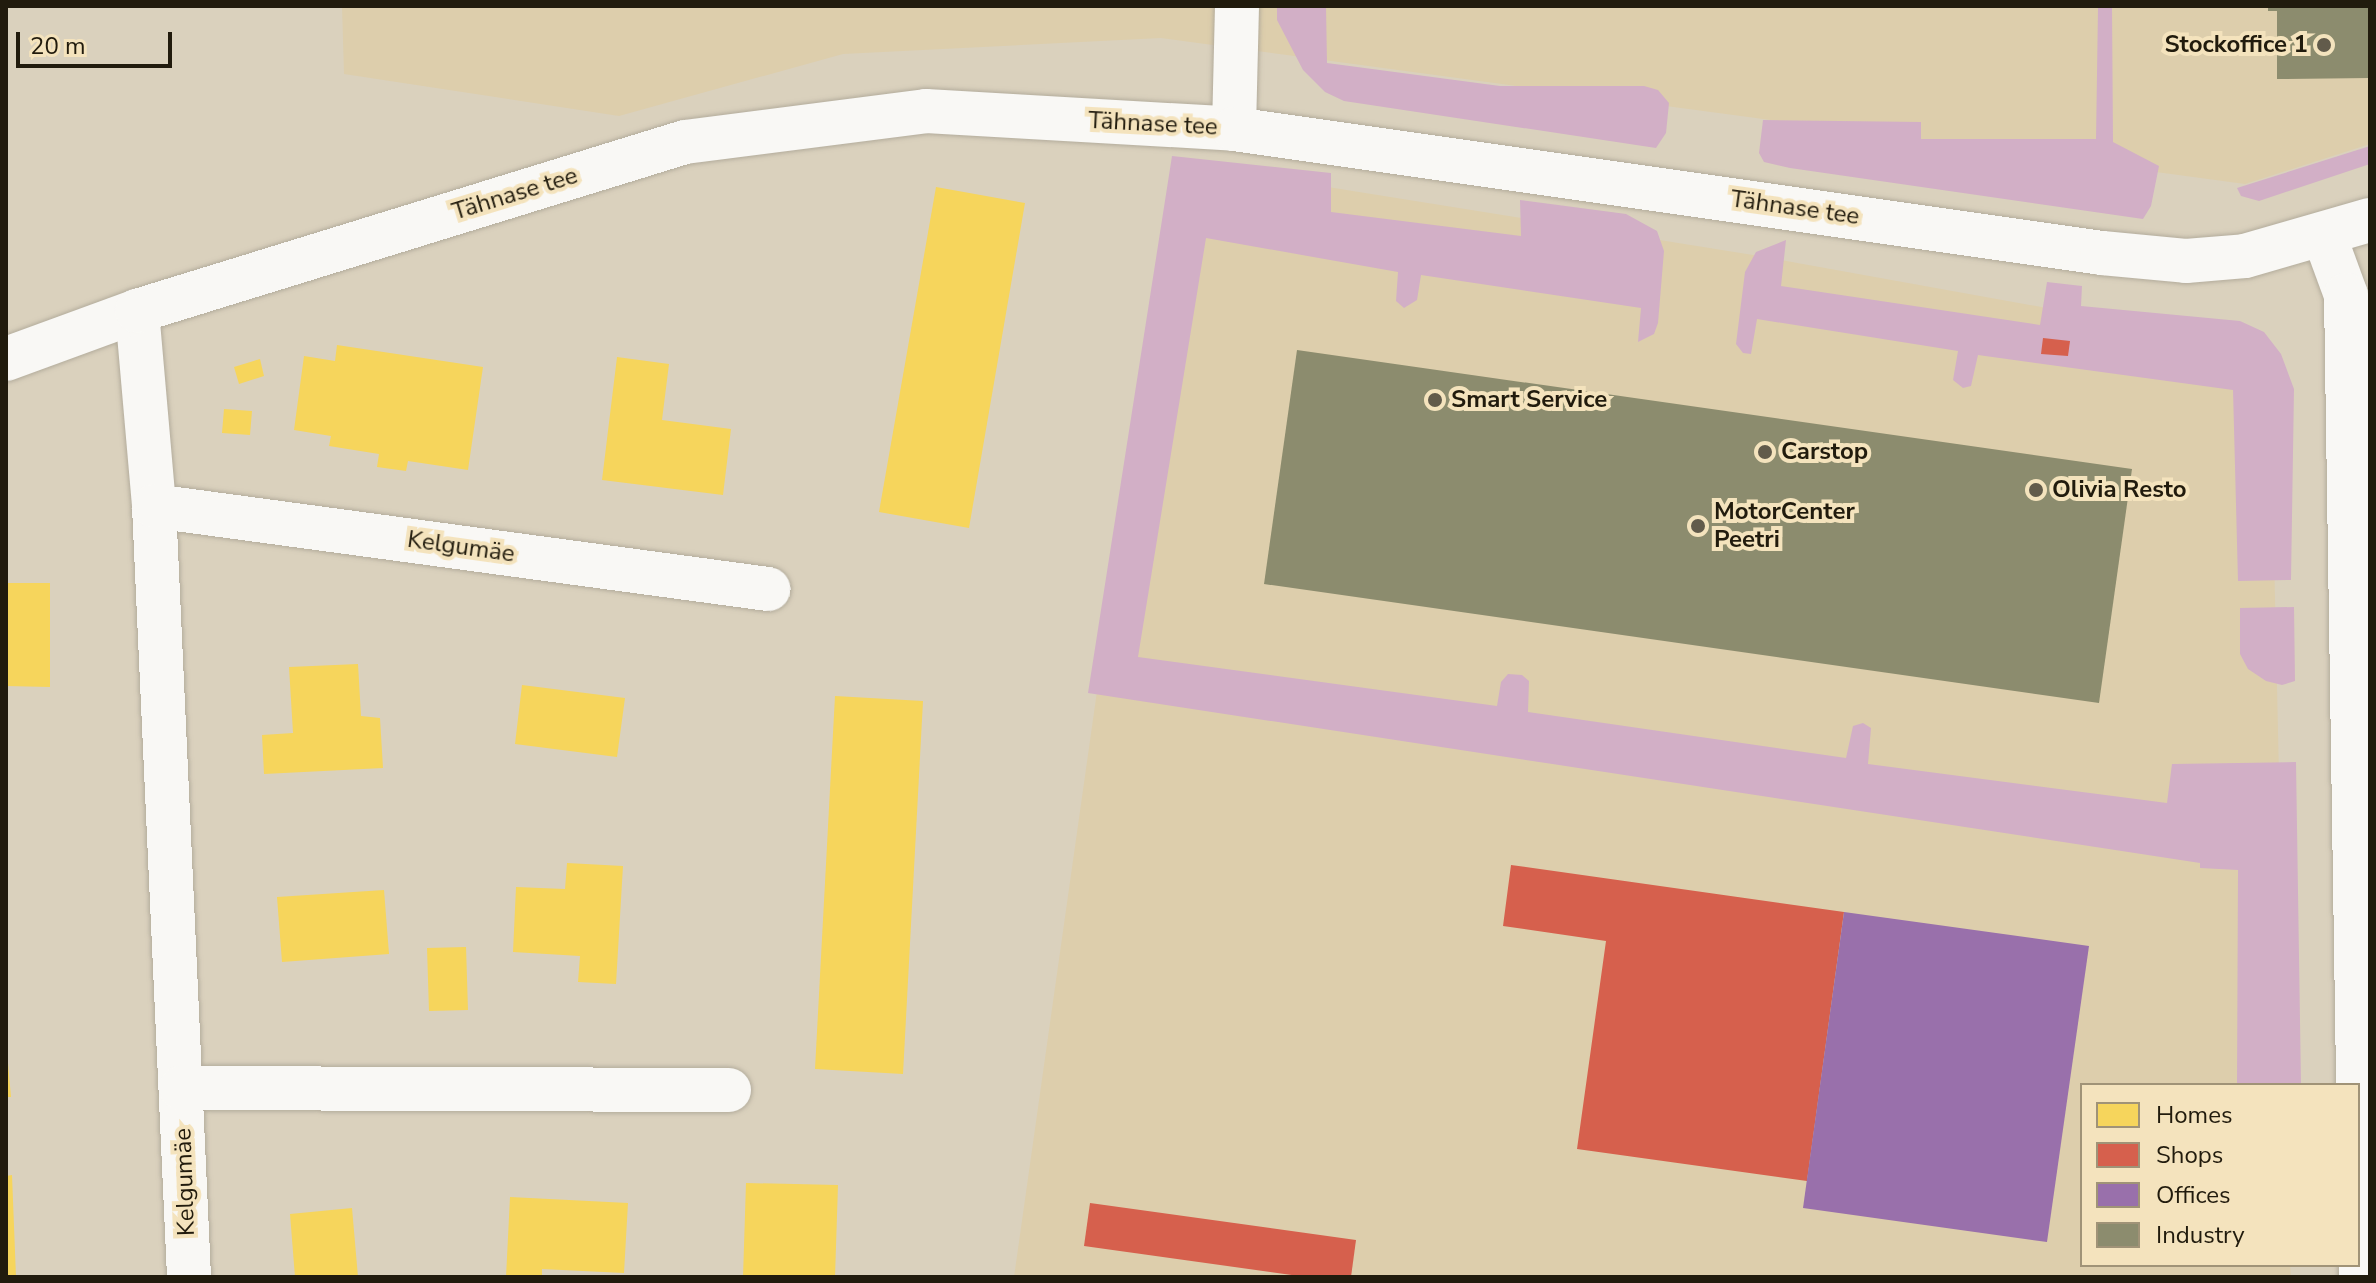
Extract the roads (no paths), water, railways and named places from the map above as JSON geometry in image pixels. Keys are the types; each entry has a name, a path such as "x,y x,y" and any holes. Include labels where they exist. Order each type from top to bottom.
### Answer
{"street":[{"path":"1234,129 1237,6"},
{"name":"Tähnase tee","path":"6,359 137,311 685,142 926,111 1234,129 2102,253 2201,260 2245,256 2370,220"},
{"path":"2324,235 2346,295 2358,1083"},
{"name":"Kelgumäe","path":"137,311 154,506 189,1277"},
{"name":"Kelgumäe","path":"154,506 768,589"},
{"path":"181,1088 729,1090"},
{"path":"2360,1212 2361,1277"}],"place":[{"name":"Stockoffice 1","path":"2324,45"},
{"name":"Smart Service","path":"1435,400"},
{"name":"Carstop","path":"1765,452"},
{"name":"Olivia Resto","path":"2036,490"},
{"name":"MotorCenter Peetri","path":"1698,526"}]}
